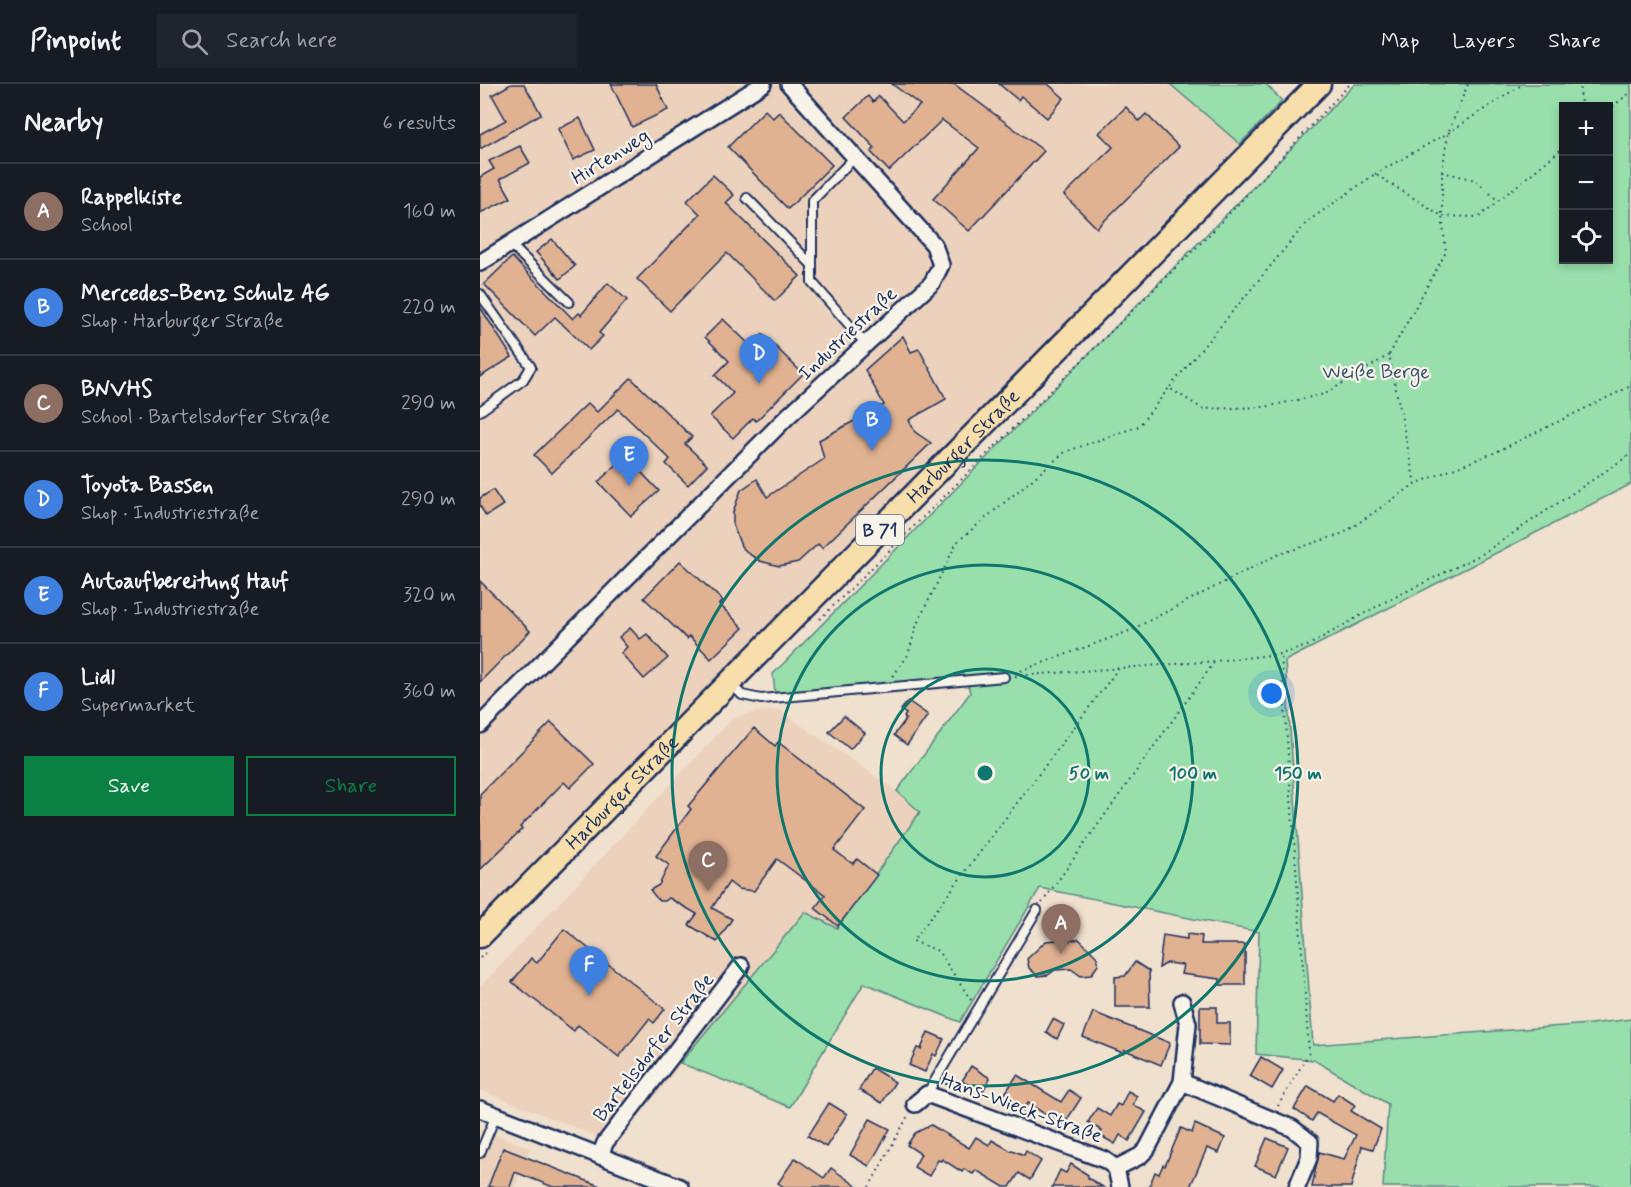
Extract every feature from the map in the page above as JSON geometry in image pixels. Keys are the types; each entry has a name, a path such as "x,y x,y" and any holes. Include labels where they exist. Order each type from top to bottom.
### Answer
{"main road":[{"name":"Harburger Straße","path":"484,943 729,683 1319,84"}],"street":[{"name":"Hirtenweg","path":"480,263 763,84"},
{"name":"Industriestraße","path":"480,725 787,417 932,283 942,266 934,245 789,84"},
{"name":"Bartelsdorfer Straße","path":"600,1156 605,1143 741,966"},
{"path":"1120,1187 1116,1168 1140,1156 1147,1149 1182,1082 1188,1024 1182,1002"},
{"path":"1182,1082 1292,1128 1310,1142 1309,1158 1297,1187"},
{"name":"Hans-Wieck-Straße","path":"921,1099 1105,1160 1116,1168"},
{"path":"480,1109 680,1187"}],"lane":[{"path":"855,157 812,201 812,282 866,344"},
{"path":"747,198 812,265"},
{"path":"510,244 569,302"},
{"path":"480,294 531,367 523,380 480,411"},
{"path":"729,683 742,695 761,699 1004,677"},
{"path":"921,1099 978,1010 1037,910"},
{"path":"480,1153 496,1115"}],"path":[{"path":"818,621 1213,231 1350,84"},
{"path":"1169,388 1203,409 1265,407 1325,394 1389,355 1446,252 1442,216 1442,172 1448,133 1468,84"},
{"path":"883,689 908,655 917,624 957,542 1065,452 1139,426 1307,222 1375,174 1448,133 1523,84"},
{"path":"1581,102 1580,88 1584,84"},
{"path":"1613,106 1631,92"},
{"path":"1375,174 1442,216 1479,218 1559,150"},
{"path":"1442,172 1476,180 1498,201"},
{"path":"1389,355 1415,484"},
{"path":"1004,677 1127,632 1277,555 1344,533 1415,484 1496,452 1631,386"},
{"path":"1004,677 1215,661 1281,654 1307,646 1381,604 1482,554 1631,454"},
{"path":"1271,1119 1309,1053 1281,654"},
{"path":"1037,910 1215,661"},
{"path":"978,1010 938,951 913,941 1118,669"},
{"path":"480,958 484,943"},
{"path":"869,1187 921,1099"}],"shaded area":[{"path":"480,84 1170,84 1240,144 723,674 480,919"},
{"path":"779,710 897,791 920,811 837,928 805,912 616,1144 480,1090 480,987 733,718 755,712"},
{"path":"480,1129 530,1148 515,1187 480,1187"}],"green space":[{"path":"1170,84 1266,84 1282,101 1240,144"},
{"name":"Weiße Berge","path":"1355,84 1631,84 1631,484 1285,661 1313,1045 1631,1019 1631,1187 1383,1187 1388,1104 1314,1060 1256,1054 1259,932 1040,888 960,1022 864,983 790,1107 680,1063 805,912 837,928 920,812 897,791 970,693 966,676 775,694 773,674"}],"building":[{"path":"511,84 524,84 541,114 480,149 480,134 506,120 492,95"},
{"path":"611,84 656,84 668,110 632,127"},
{"path":"892,84 954,84 1044,151 969,231 933,199 979,148 942,120 889,171 871,152 875,148 846,117 868,96 873,102 879,96 903,121 920,105"},
{"path":"999,84 1048,84 1064,98 1047,118 1021,96 1018,100"},
{"path":"1126,107 1139,121 1146,114 1179,147 1097,228 1064,195 1113,147 1099,133"},
{"path":"765,110 773,118 779,112 832,165 788,209 728,147"},
{"path":"580,118 595,150 573,160 558,129"},
{"path":"520,146 530,163 500,179 511,198 480,213 480,177 494,169 489,161"},
{"path":"713,175 734,195 726,203 800,276 775,301 727,253 670,311 637,279 700,214 687,201"},
{"path":"552,239 575,266 560,279 536,252"},
{"path":"512,257 573,319 579,313 581,315 608,283 627,300 599,333 603,336 589,350 555,317 535,336 484,284"},
{"path":"480,307 512,357 480,377"},
{"path":"723,319 751,346 763,334 803,374 756,421 753,418 733,438 710,416 733,393 715,375 729,361 705,337"},
{"path":"903,336 911,352 919,349 946,399 909,420 915,432 931,443 822,548 818,544 798,562 779,566 760,561 749,554 741,546 733,525 733,512 741,490 757,479 767,497 824,459 819,440 884,405 865,370"},
{"path":"631,378 692,437 685,444 707,465 688,485 666,464 670,459 618,409 552,473 534,455 588,403 597,412"},
{"path":"626,456 659,491 631,516 598,482"},
{"path":"493,490 503,505 486,516 480,506 480,498"},
{"path":"680,561 723,601 719,604 743,628 711,659 689,636 687,639 644,598"},
{"path":"480,581 530,631 480,682"},
{"path":"630,628 640,639 647,634 668,658 644,679 621,653 627,647 619,637"},
{"path":"908,701 928,715 907,745 894,735 906,719 904,717 906,714 901,710"},
{"path":"844,716 865,733 850,749 829,732"},
{"path":"551,722 594,764 570,788 564,782 520,827 522,829 480,870 480,794"},
{"path":"754,728 775,746 778,742 865,810 834,850 853,864 857,859 877,875 838,926 815,908 825,895 777,859 754,891 738,889 729,882 712,908 732,919 717,942 689,925 697,914 669,898 659,901 650,890 659,885 669,865 656,856 691,809 688,806"},
{"path":"564,929 665,1009 654,1023 649,1019 619,1057 578,1025 574,1031 512,982 531,958 537,963"},
{"path":"1187,934 1202,936 1201,944 1245,944 1245,985 1220,985 1220,979 1181,974 1183,965 1167,963 1159,968 1163,935 1187,939"},
{"path":"1067,936 1067,941 1079,939 1097,957 1098,965 1091,975 1081,976 1071,969 1055,970 1048,975 1038,976 1029,968 1027,959 1046,941"},
{"path":"1135,962 1149,971 1150,1007 1115,1007 1115,977 1125,976"},
{"path":"1200,1007 1217,1007 1217,1023 1230,1023 1230,1045 1200,1044"},
{"path":"1093,1012 1170,1043 1161,1065 1125,1050 1123,1053 1083,1037"},
{"path":"1053,1019 1064,1025 1057,1039 1046,1032"},
{"path":"928,1032 944,1039 936,1056 933,1054 925,1072 909,1065 917,1048 921,1049"},
{"path":"1261,1057 1283,1070 1272,1089 1250,1076"},
{"path":"971,1066 990,1078 982,1093 962,1081"},
{"path":"872,1068 895,1082 882,1103 859,1090"},
{"path":"1017,1075 1061,1102 1069,1090 1081,1098 1063,1126 1028,1103 1023,1111 1002,1098"},
{"path":"1308,1086 1333,1101 1338,1094 1355,1105 1351,1111 1381,1129 1373,1149 1362,1146 1351,1187 1312,1187 1319,1152 1344,1159 1356,1135 1317,1113 1312,1121 1294,1109"},
{"path":"1128,1091 1137,1096 1133,1105 1146,1112 1129,1141 1120,1135 1115,1144 1099,1135 1102,1131 1088,1122 1097,1108 1110,1116 1117,1104 1121,1106"},
{"path":"829,1103 847,1114 826,1147 808,1136"},
{"path":"870,1119 890,1129 869,1166 850,1155"},
{"path":"1195,1124 1225,1138 1219,1153 1207,1148 1190,1187 1149,1187 1155,1172 1159,1174 1163,1165 1165,1166 1181,1128 1192,1133"},
{"path":"931,1125 969,1148 976,1137 989,1145 992,1140 1011,1151 1024,1155 1026,1151 1041,1161 1030,1180 1019,1173 1010,1187 1004,1187 976,1170 973,1174 964,1169 962,1172 942,1159 938,1160 929,1176 914,1167 921,1154 907,1145 915,1133"},
{"path":"1267,1138 1288,1147 1276,1175 1255,1166"},
{"path":"503,1148 600,1187 553,1187 515,1172 510,1187 488,1187"},
{"path":"795,1158 824,1178 831,1168 858,1187 784,1187 778,1183"},
{"path":"1071,1164 1103,1187 1052,1187 1060,1170 1066,1173"}],"place":[{"name":"Toyota Bassen","path":"759,384"},
{"name":"Mercedes-Benz Schulz AG","path":"872,451"},
{"name":"Autoaufbereitung Hauf","path":"629,486"},
{"name":"BNVHS","path":"708,891"},
{"name":"Rappelkiste","path":"1061,954"},
{"name":"Lidl","path":"589,996"}]}
